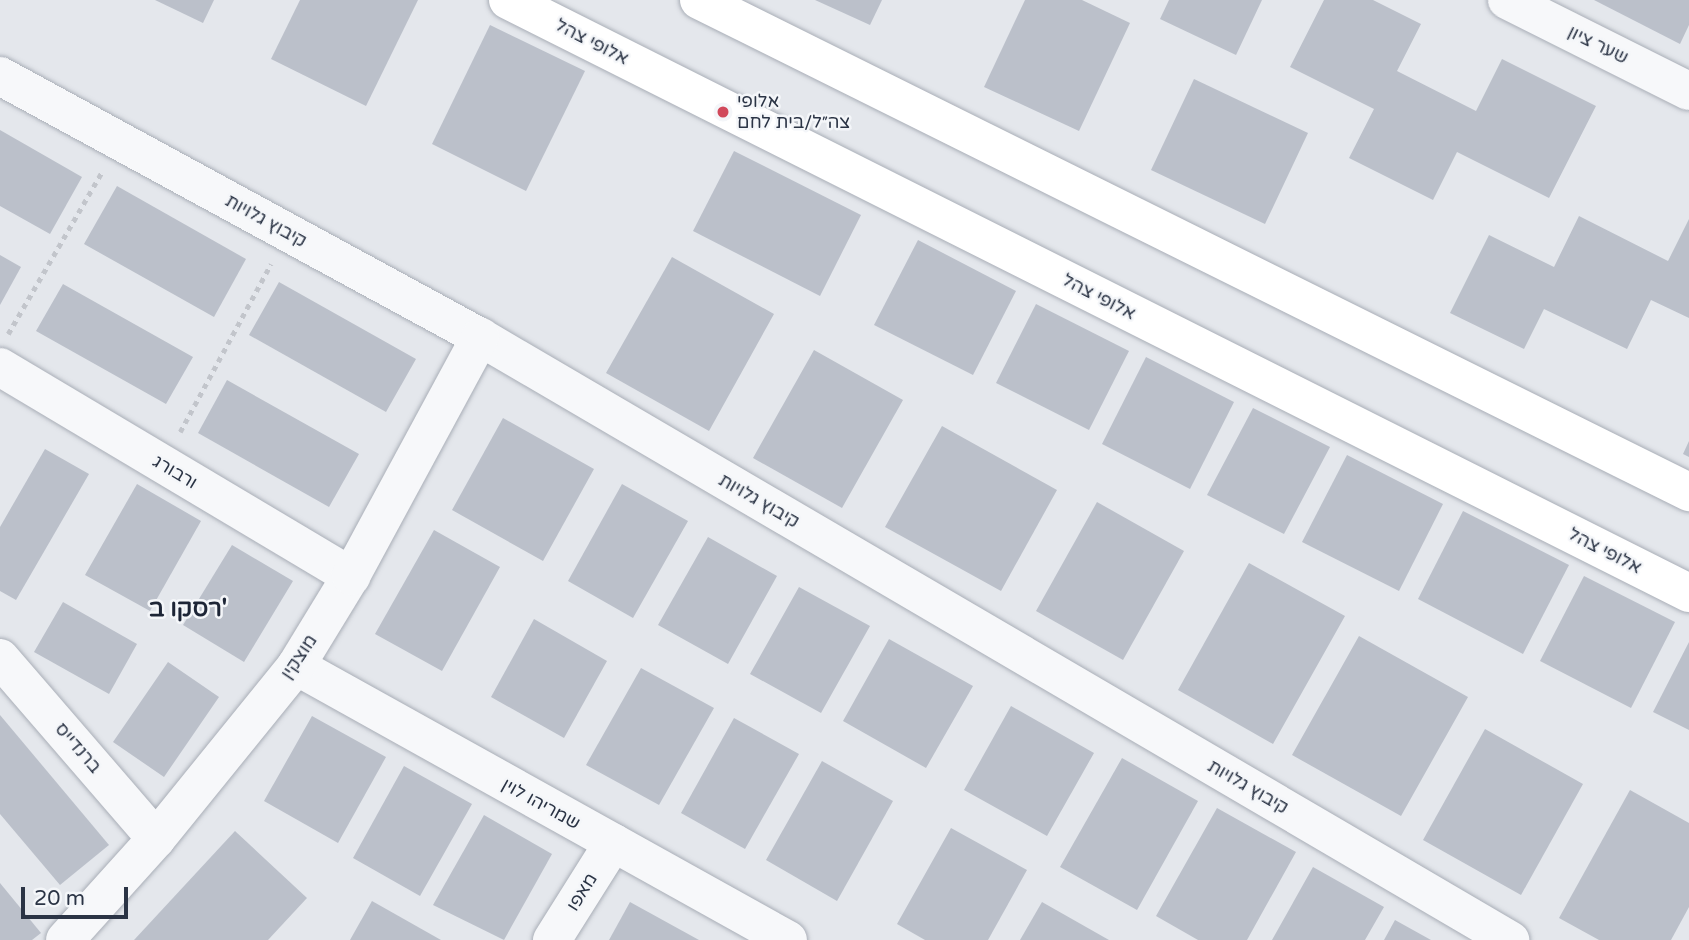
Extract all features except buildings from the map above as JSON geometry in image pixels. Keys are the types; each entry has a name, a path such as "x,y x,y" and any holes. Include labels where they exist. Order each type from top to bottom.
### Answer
{"main road":[{"name":"אלופי צהל","path":"508,0 1689,593"},
{"path":"698,0 1689,492"}],"street":[{"name":"שער ציון","path":"1507,0 1689,91"},
{"name":"קיבוץ גלויות","path":"0,76 480,337 1510,940"},
{"name":"מוצקין","path":"65,940 156,839 296,666 351,576 480,337"},
{"name":"ורבורג","path":"3,352 162,464 351,576"},
{"name":"ברנדייס","path":"0,658 156,839"},
{"name":"שמריהו לוין","path":"296,666 788,940"},
{"name":"מאפו","path":"552,940 613,844"}],"path":[{"path":"3,352 120,141"},
{"path":"162,464 288,233"}],"place":[{"name":"אלופי צה״ל/בית לחם","path":"723,112"}],"district":[{"name":"רסקו ב'","path":"188,609"}]}
